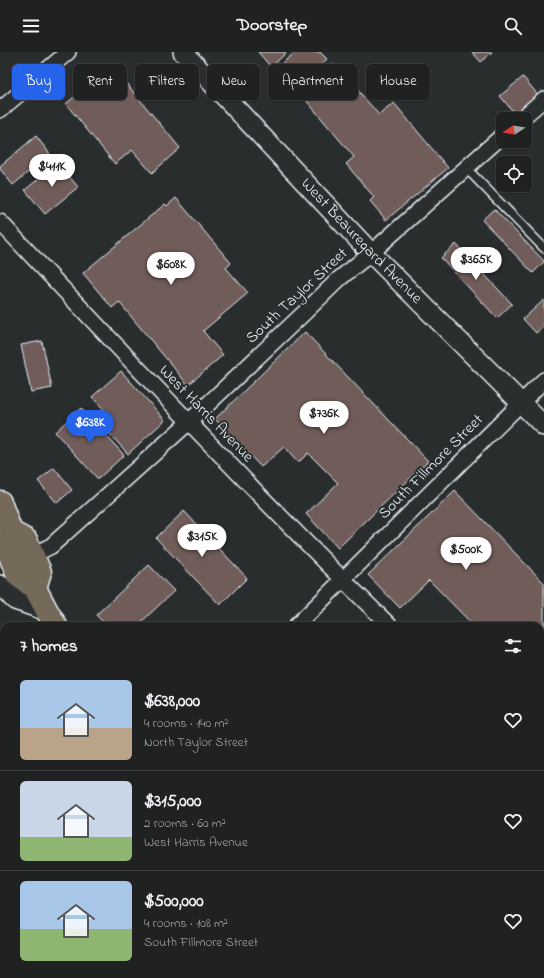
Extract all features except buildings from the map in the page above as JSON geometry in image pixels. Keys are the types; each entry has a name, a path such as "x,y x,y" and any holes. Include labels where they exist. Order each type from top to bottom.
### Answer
{"main road":[{"path":"0,502 11,532 7,548 18,576 35,588 51,618"},
{"path":"11,532 26,540 40,572 35,588"}],"street":[{"path":"0,110 68,52"},
{"name":"West Beauregard Avenue","path":"183,52 371,253 544,426"},
{"path":"529,112 544,99"},
{"name":"South Taylor Street","path":"32,555 50,546 189,422 338,278 371,253 496,141"},
{"name":"West Harris Avenue","path":"0,222 189,422 386,622"},
{"name":"South Fillmore Street","path":"300,622 544,380"},
{"path":"0,585 15,600 51,618"}],"lane":[{"path":"466,168 544,248"}]}
